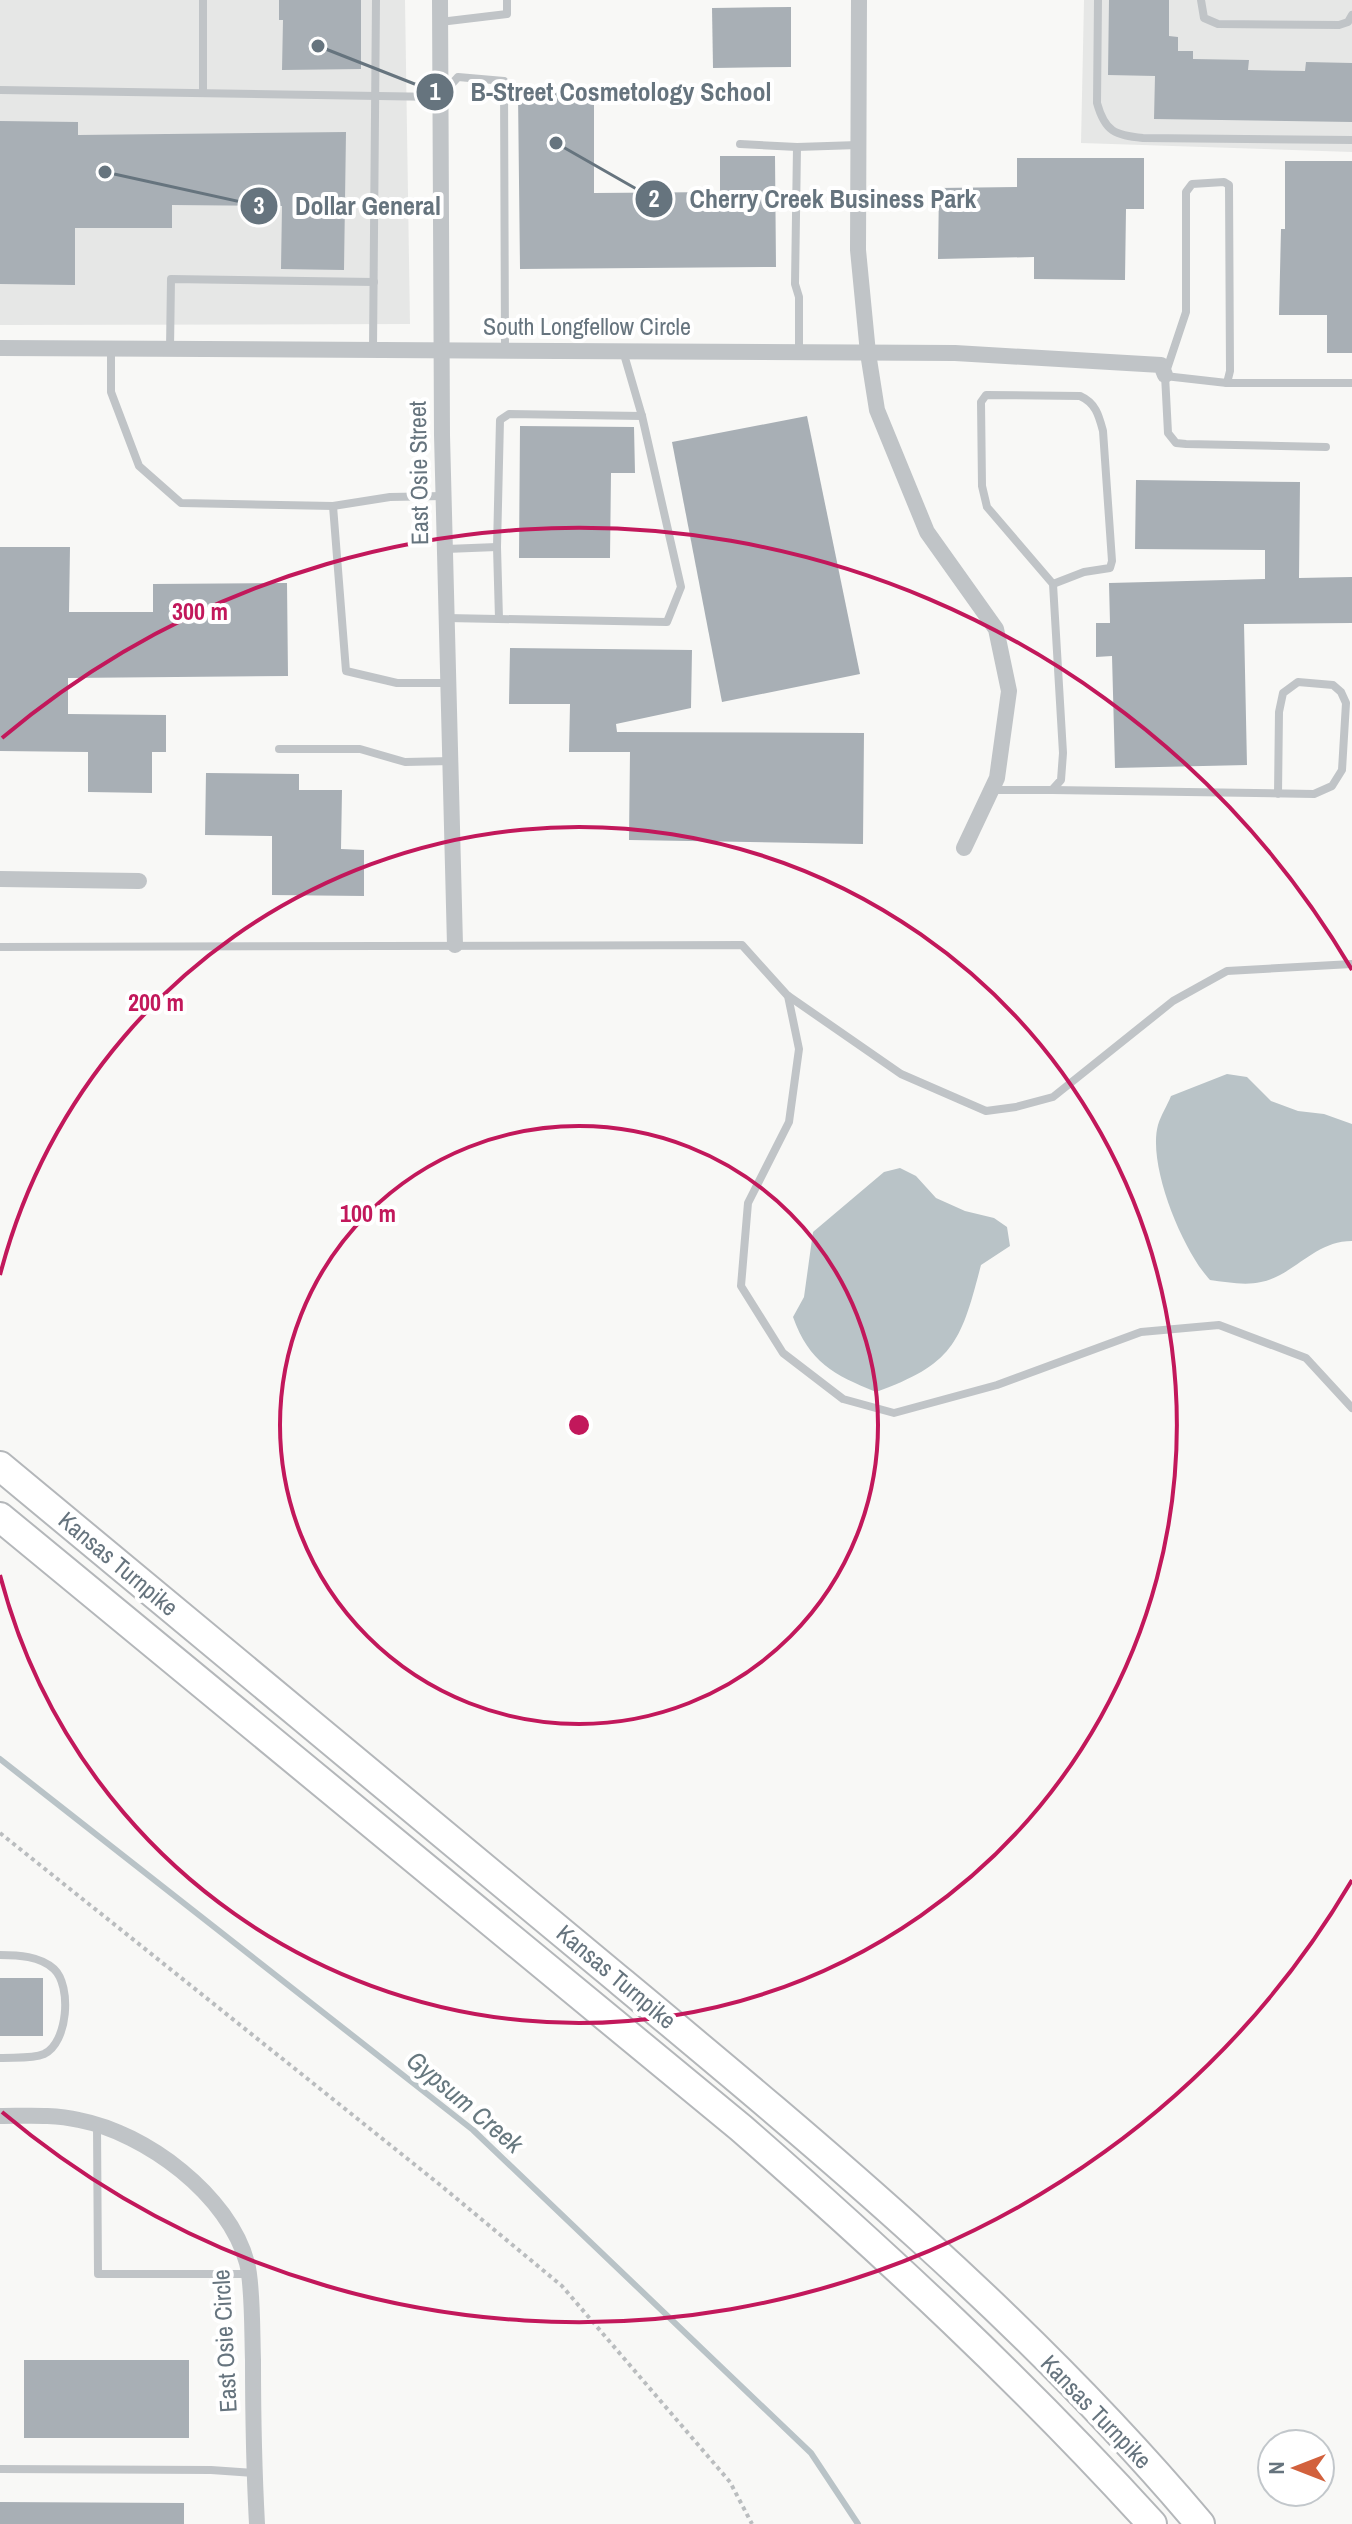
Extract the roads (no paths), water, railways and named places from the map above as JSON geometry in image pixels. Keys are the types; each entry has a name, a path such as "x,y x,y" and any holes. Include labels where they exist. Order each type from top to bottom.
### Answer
{"highway":[{"name":"Kansas Turnpike","path":"0,1466 737,2077 905,2222 1100,2414 1200,2524"},
{"name":"Kansas Turnpike","path":"0,1517 741,2128 851,2224 1001,2365 1152,2524"}],"street":[{"name":"East Osie Street","path":"440,0 443,496 455,945"},
{"path":"859,0 858,250 877,410 927,532 996,629 1009,691 997,778 964,848"},
{"name":"South Longfellow Circle","path":"0,348 955,353 1161,365 1165,375"},
{"path":"0,879 139,881"},
{"name":"East Osie Circle","path":"0,2116 79,2119 117,2132 156,2153 189,2177 212,2201 232,2232 247,2264 248,2274 257,2524"}],"lane":[{"path":"203,0 203,93"},
{"path":"373,349 376,0"},
{"path":"440,22 507,14 507,0"},
{"path":"1098,0 1097,103 1110,129 1120,135 1143,138 1352,140"},
{"path":"1201,0 1204,18 1218,24 1339,25 1348,22 1352,15"},
{"path":"0,90 440,97 458,77 504,81 505,350"},
{"path":"740,144 797,147 858,145"},
{"path":"797,147 795,284 799,297 799,352"},
{"path":"1227,383 1230,371 1229,185 1224,182 1192,184 1186,192 1186,312 1165,375 1168,433 1176,443 1326,447"},
{"path":"170,349 171,279 374,282"},
{"path":"111,349 111,392 139,466 181,503 333,506 390,497 443,496"},
{"path":"447,618 667,622 681,587 642,416 623,351"},
{"path":"1165,375 1227,383 1352,383"},
{"path":"1052,790 1061,780 1063,753 1053,584 987,507 982,486 981,402 986,395 1080,396 1089,400 1097,410 1103,431 1112,561 1110,568 1084,572 1053,584"},
{"path":"499,619 500,420 509,414 642,416"},
{"path":"333,506 346,671 397,683 449,683"},
{"path":"445,549 497,547"},
{"path":"991,790 1052,790 1278,794 1314,794 1332,786 1342,770 1346,703 1333,685 1298,682 1283,693 1279,712 1278,794"},
{"path":"279,749 360,749 405,762 451,761"},
{"path":"0,947 742,945 787,995 901,1074 986,1111 1053,1097 1173,1001 1227,971 1352,964"},
{"path":"787,995 799,1049 789,1122 748,1203 741,1286 783,1353 843,1399 894,1413 997,1385 1141,1332 1219,1325 1306,1358 1352,1408"},
{"path":"0,1955 41,1960 56,1971 63,1981 64,2023 56,2046 45,2053 0,2058"},
{"path":"97,2126 98,2274 248,2274"},
{"path":"0,2469 254,2473"}],"waterway":[{"name":"Gypsum Creek","path":"0,1759 473,2130 811,2453 858,2524"}],"place":[{"name":"B-Street Cosmetology School","path":"318,46"},
{"name":"Cherry Creek Business Park","path":"556,143"},
{"name":"Dollar General","path":"105,172"}]}
